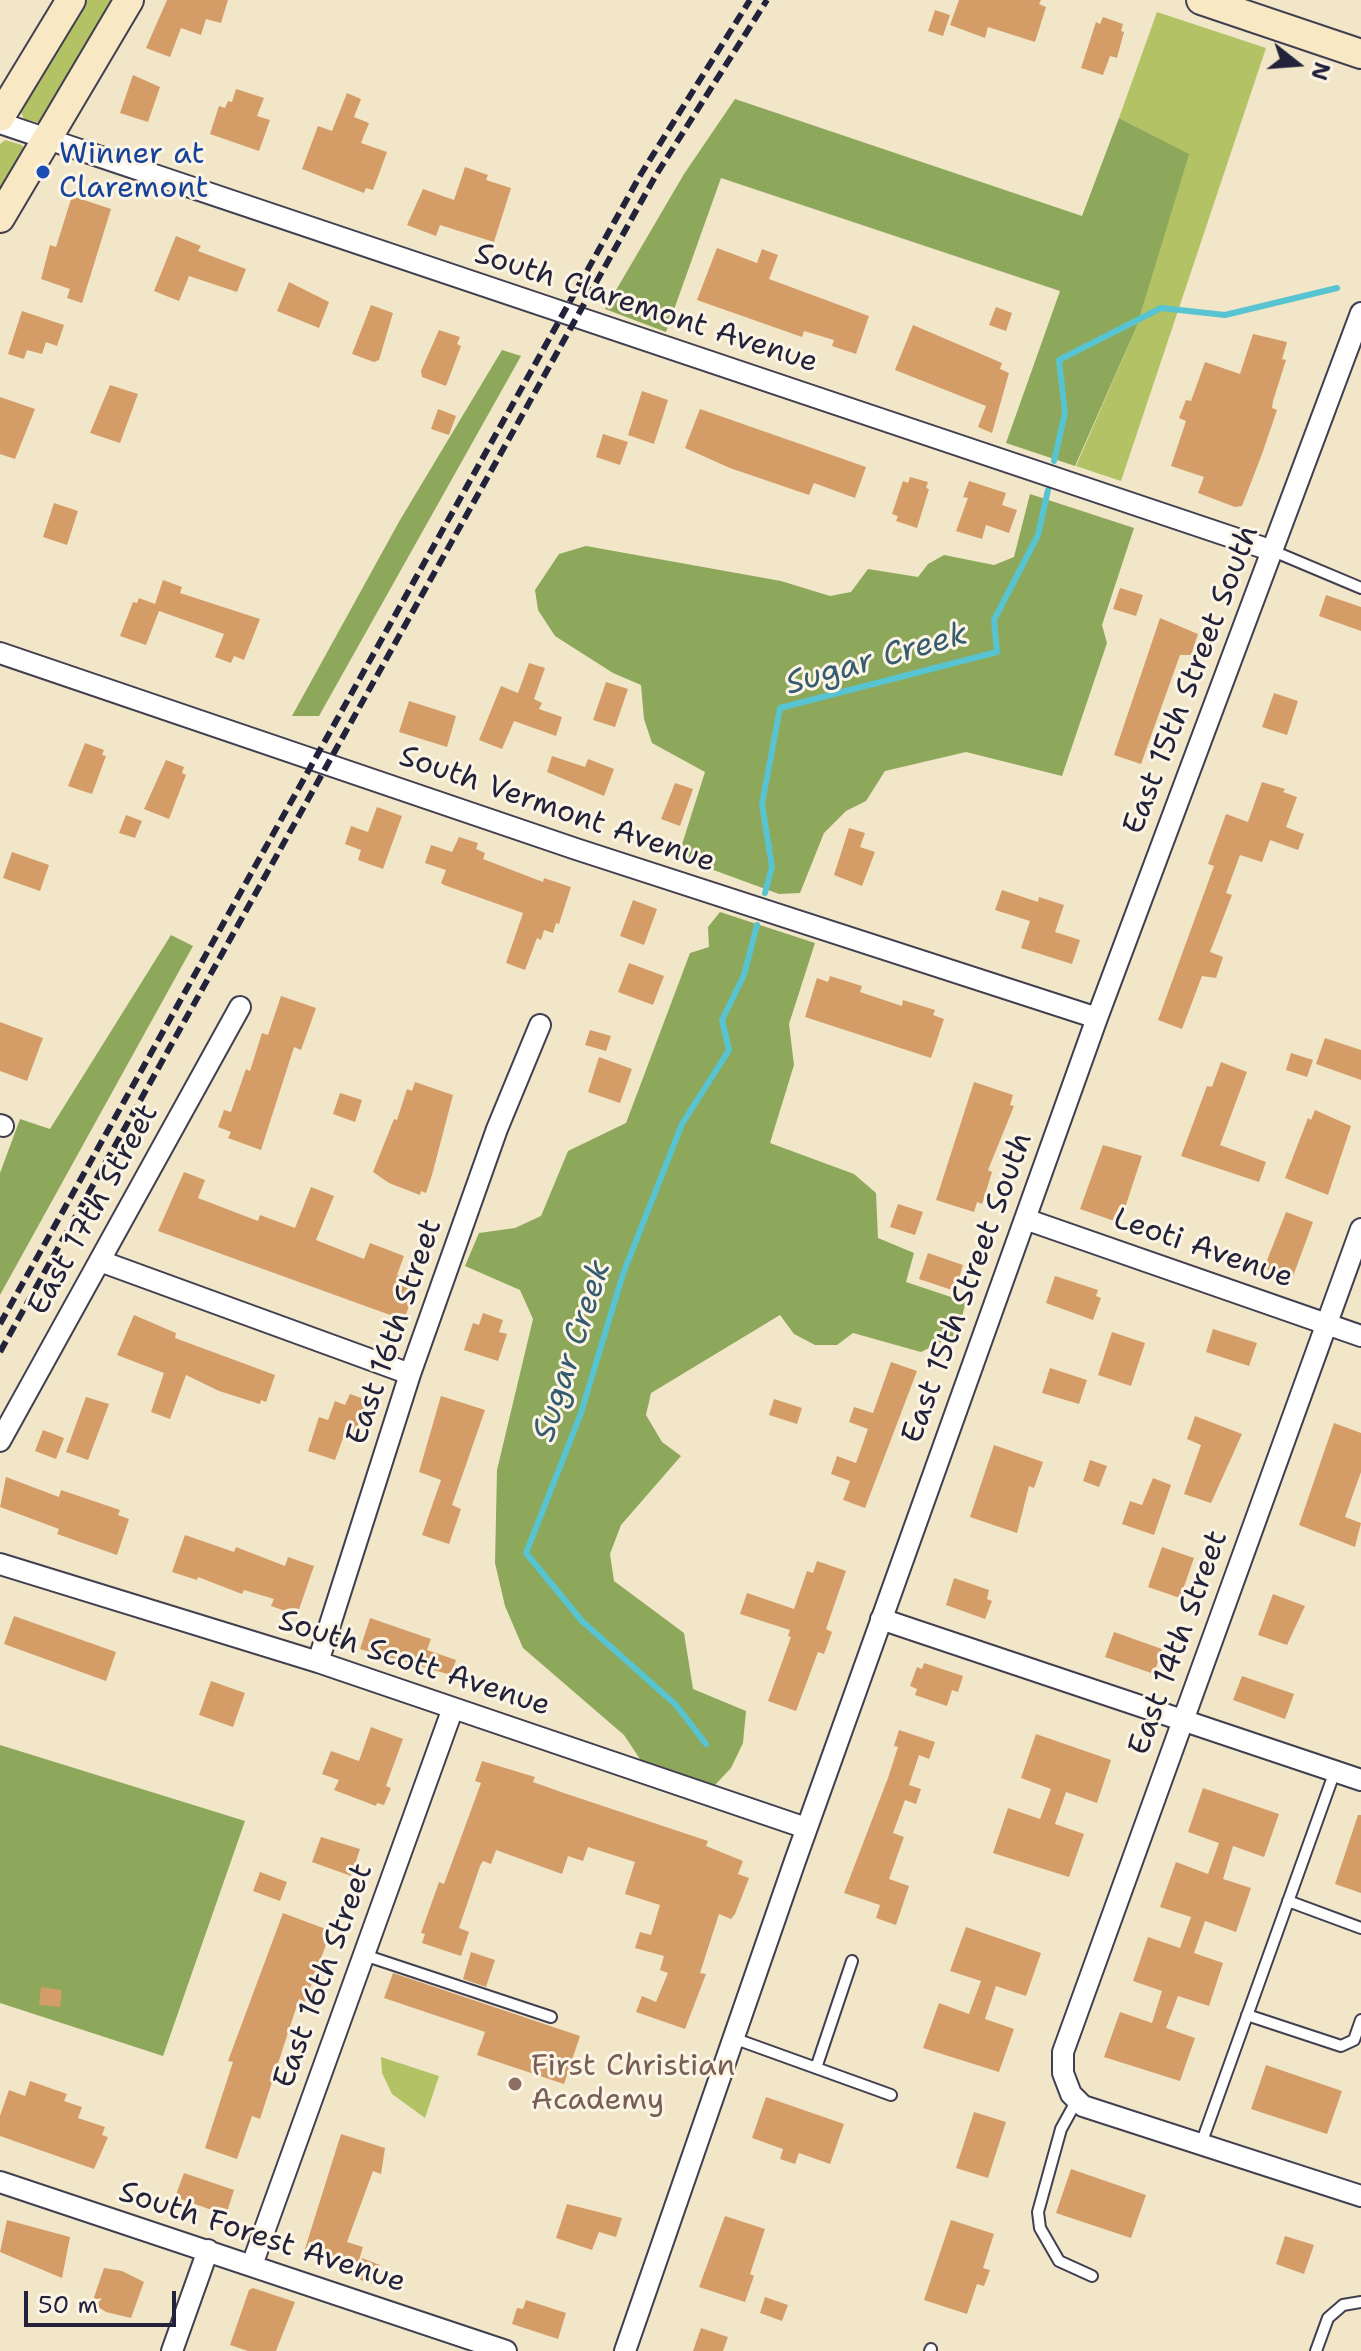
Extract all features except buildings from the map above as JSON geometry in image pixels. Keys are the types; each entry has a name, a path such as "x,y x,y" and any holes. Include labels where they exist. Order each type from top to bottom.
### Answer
{"street":[{"path":"0,120 71,0"},
{"path":"0,218 129,0"},
{"path":"1201,0 1361,54"},
{"name":"South Claremont Avenue","path":"0,120 47,139 1273,551"},
{"name":"East 15th Street South","path":"625,2351 806,1828 1097,1018 1361,313"},
{"name":"South Vermont Avenue","path":"0,653 576,849 1097,1018"},
{"name":"East 17th Street","path":"0,1441 240,1007"},
{"name":"East 16th Street","path":"318,1662 410,1374 497,1129 540,1025"},
{"name":"Leoti Avenue","path":"1025,1219 1361,1336"},
{"name":"East 14th Street","path":"1077,2100 1064,2079 1063,2052 1361,1229"},
{"path":"100,1261 410,1374"},
{"name":"South Scott Avenue","path":"0,1564 318,1662 806,1828"},
{"path":"881,1619 1361,1780"},
{"name":"East 16th Street","path":"252,2265 453,1708"},
{"path":"1077,2100 1083,2106 1361,2196"},
{"name":"South Forest Avenue","path":"0,2182 506,2351"},
{"path":"172,2351 208,2250"}],"lane":[{"path":"1273,551 1361,588"},
{"path":"1201,2144 1335,1771"},
{"path":"1288,1901 1361,1928"},
{"path":"364,1955 551,2017"},
{"path":"816,2068 852,1961"},
{"path":"1247,2015 1341,2046 1354,2040 1361,2020"},
{"path":"733,2038 891,2095"},
{"path":"1077,2100 1061,2129 1038,2212 1040,2228 1059,2261 1092,2276"},
{"path":"1316,2351 1328,2318 1343,2305 1361,2302"}],"green space":[{"path":"85,0 118,0 48,118 39,123 24,119 20,110"},
{"path":"1157,12 1266,48 1121,481 1076,466 1137,326 1188,154 1119,118"},
{"path":"735,99 1082,216 1119,118 1189,154 1137,326 1075,466 1006,443 1060,291 721,178 666,332 605,309 684,174"},
{"path":"5,140 22,145 26,153 0,199 0,144"},
{"path":"502,350 521,356 319,716 292,716 400,520"},
{"path":"1030,494 1134,528 1102,625 1107,643 1062,776 966,752 885,771 866,801 846,811 824,833 800,893 779,894 678,857 705,772 652,743 644,719 641,685 613,673 555,636 538,610 535,590 559,554 586,546 781,581 830,596 851,592 868,569 918,577 928,564 944,555 994,565 1014,557"},
{"path":"720,912 815,943 789,1024 794,1065 770,1143 854,1174 876,1193 878,1238 914,1253 906,1282 966,1302 957,1334 921,1352 853,1333 837,1345 815,1345 794,1334 780,1315 651,1393 646,1415 662,1442 681,1456 621,1525 610,1554 614,1581 684,1633 693,1689 746,1711 743,1743 731,1768 714,1786 642,1762 624,1735 523,1648 505,1606 495,1563 497,1470 533,1319 520,1290 465,1266 479,1233 515,1228 541,1216 568,1151 626,1123 690,953 709,947 708,927"},
{"path":"171,935 193,946 0,1295 0,1173 20,1119 50,1129"},
{"path":"0,1745 245,1821 163,2056 0,2003"},
{"path":"381,2057 439,2076 425,2118 392,2094 382,2073"}],"waterway":[{"name":"Sugar Creek","path":"1054,461 1065,413 1059,360 1161,308 1225,315 1337,288"},
{"name":"Sugar Creek","path":"765,893 772,867 762,804 780,708 997,652 994,620 1038,535 1048,490"},
{"name":"Sugar Creek","path":"706,1744 676,1705 582,1621 526,1553 580,1416 623,1274 682,1124 729,1050 722,1020 744,975 757,925"}],"railway":[{"path":"0,1324 641,174 750,0"},
{"path":"0,1352 656,175 767,0"}],"place":[{"name":"Winner at Claremont","path":"43,172"},
{"name":"First Christian Academy","path":"515,2084"}]}
